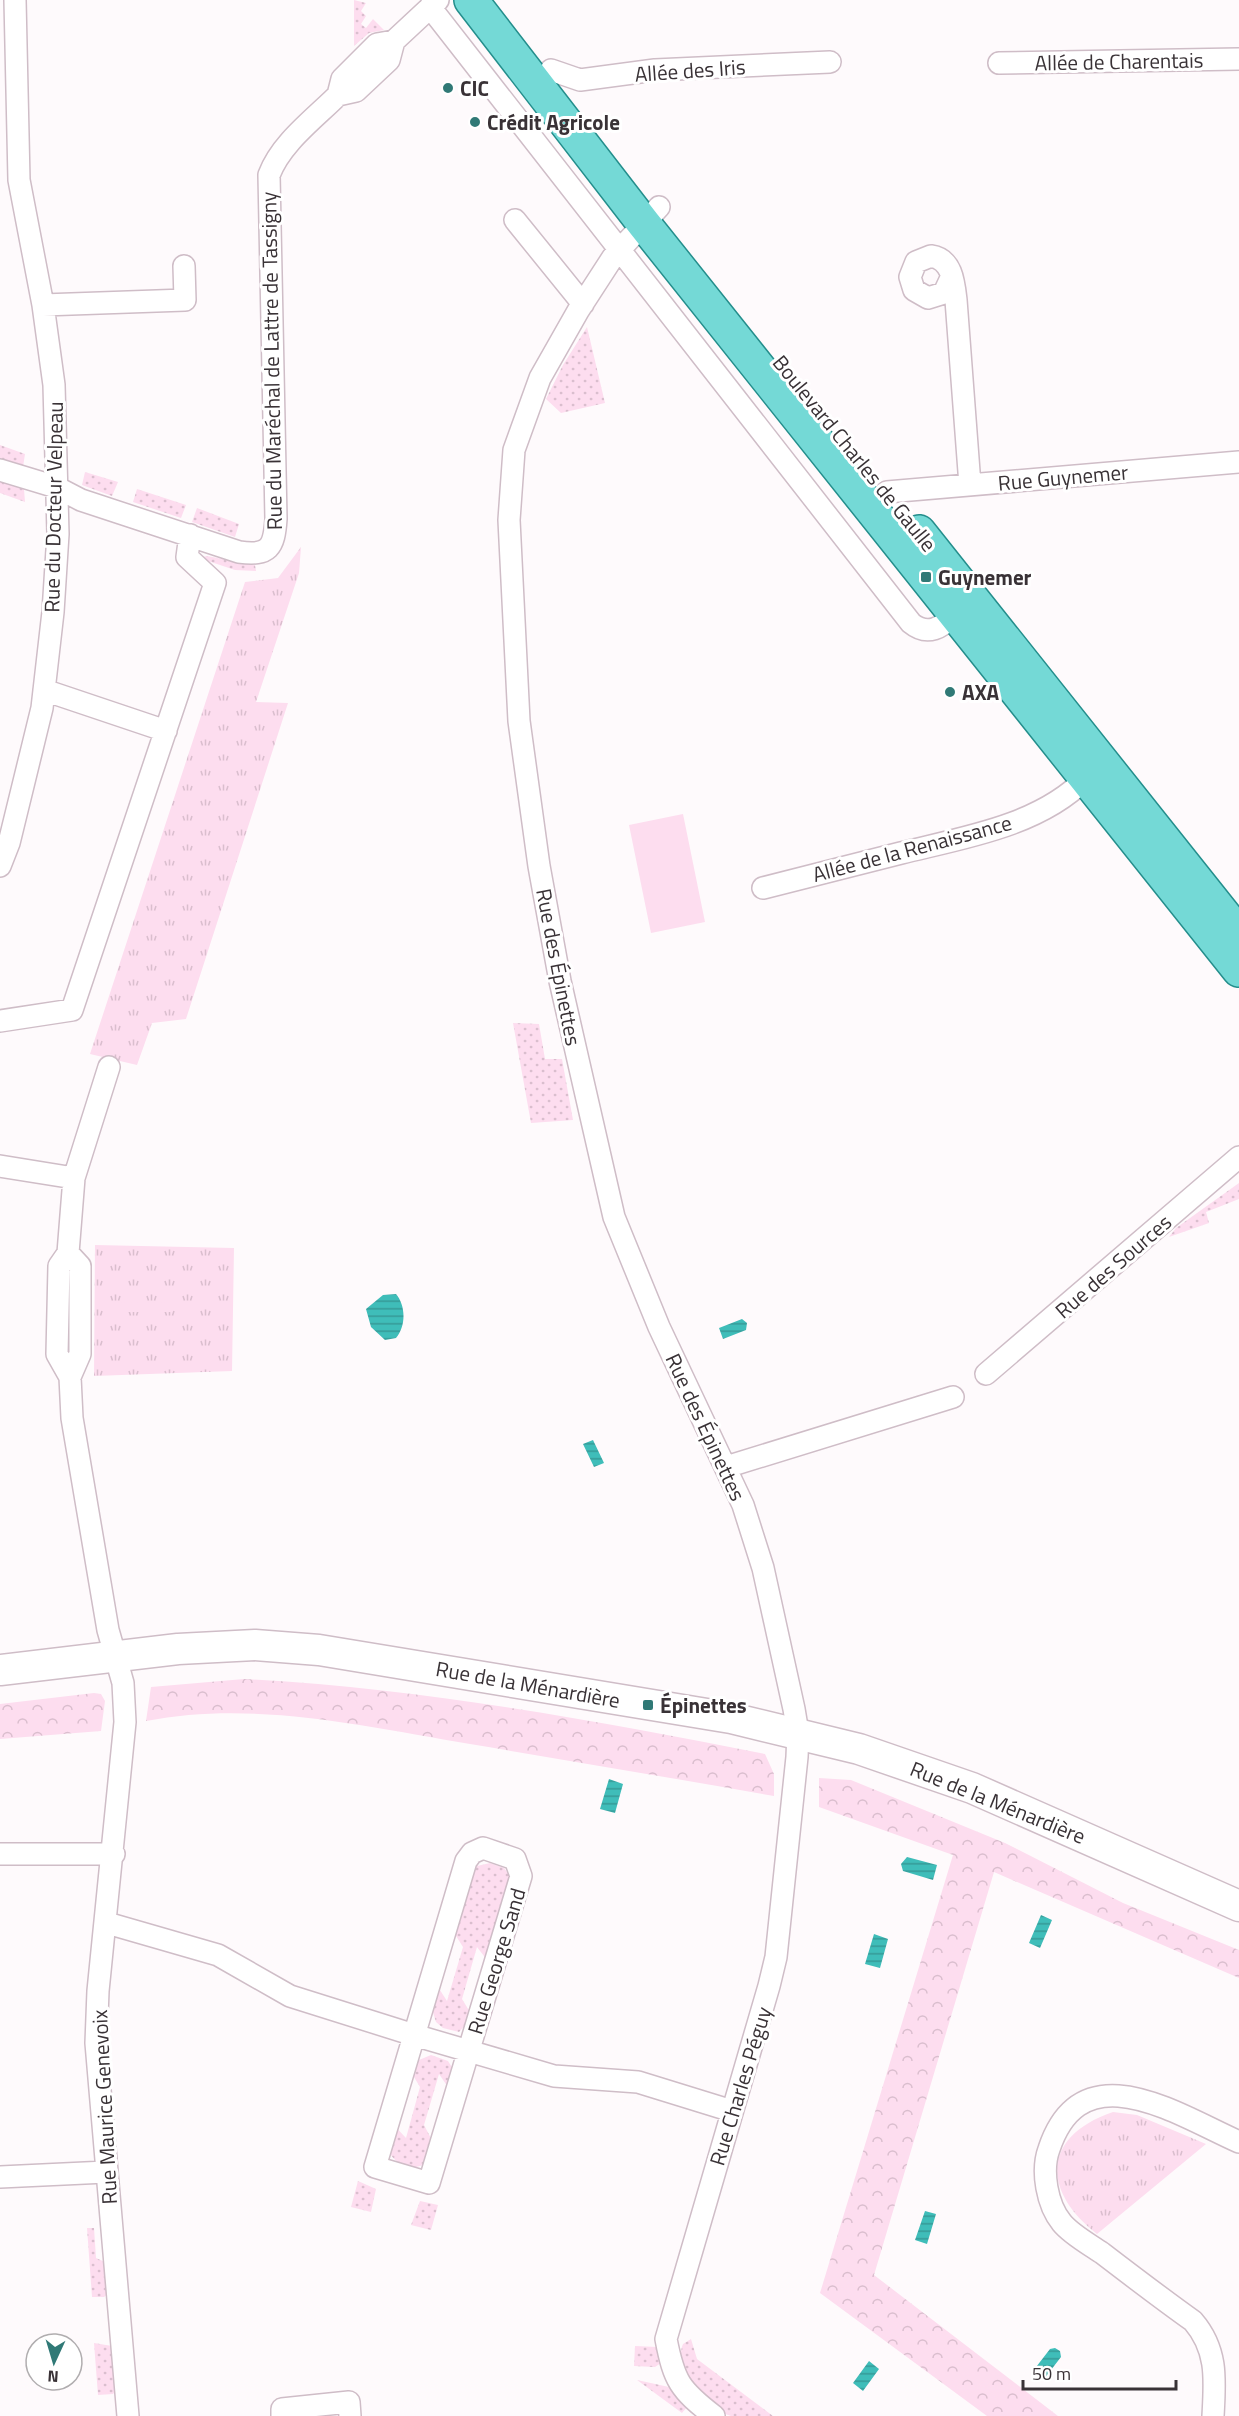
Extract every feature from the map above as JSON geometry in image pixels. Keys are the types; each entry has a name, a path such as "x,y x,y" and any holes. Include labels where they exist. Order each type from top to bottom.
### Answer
{"main road":[{"name":"Boulevard Charles de Gaulle","path":"471,0 651,216 887,492 1239,934"},
{"name":"Boulevard Charles de Gaulle","path":"496,0 551,70 651,216 955,615 1239,970"},
{"name":"Rue de la Ménardière","path":"0,1670 115,1656 255,1646 319,1650 715,1716 798,1733 859,1749 972,1788 1239,1906"}],"street":[{"name":"Rue du Docteur Velpeau","path":"0,866 9,843 44,690 54,612 58,534 54,385 44,305 19,180 15,0"},
{"path":"434,4 620,249 911,623 925,630 934,630 955,615"},
{"name":"Rue du Maréchal de Lattre de Tassigny","path":"190,535 239,552 256,554 268,549 274,538 276,519 269,175 274,161 286,146 338,95 342,79 377,44 394,41 434,4"},
{"name":"Allée de Charentais","path":"999,63 1239,59"},
{"name":"Allée des Iris","path":"551,70 580,80 656,70 830,62"},
{"name":"Rue des Épinettes","path":"651,216 620,249 583,304 540,378 514,450 509,520 519,721 539,866 560,981 614,1217 658,1327 743,1505 763,1568 798,1733"},
{"path":"515,220 583,304"},
{"path":"44,305 185,300 184,266"},
{"path":"951,278 956,300 970,485"},
{"name":"Rue Guynemer","path":"887,492 1239,462"},
{"path":"0,471 56,487 81,500 190,535 187,557 215,583 72,1010 0,1021"},
{"path":"44,690 166,731"},
{"name":"Allée de la Renaissance","path":"763,888 963,838 1027,817 1074,791 1085,779"},
{"path":"109,1067 74,1178 68,1252 80,1266 80,1354 70,1377 72,1418 115,1656"},
{"name":"Rue des Sources","path":"986,1374 1239,1157"},
{"path":"0,1166 74,1178"},
{"path":"726,1467 953,1397"},
{"name":"Rue Maurice Genevoix","path":"115,1656 123,1683 125,1722 114,1854 98,1991 96,2043 128,2416"},
{"name":"Rue Charles Péguy","path":"714,2416 687,2395 672,2369 666,2339 776,1957 798,1733"},
{"name":"Rue George Sand","path":"483,1848 515,1859 521,1876 469,2051 429,2183 375,2167 466,1861 472,1853 483,1848"},
{"path":"0,1854 114,1854"},
{"name":"Rue George Sand","path":"107,1923 218,1955 290,1996 414,2035 554,2076 638,2082 732,2111"},
{"path":"1213,2416 1214,2361 1201,2331 1193,2322 1062,2223 1049,2198 1047,2153 1057,2127 1071,2110 1088,2100 1116,2095 1143,2100 1239,2142"},
{"path":"0,2177 106,2172"},
{"path":"282,2416 282,2409 349,2402 350,2416"}],"green space":[{"path":"354,0 366,3 361,11 366,16 361,24 366,28 373,19 384,30 369,33 354,46"},
{"path":"587,327 605,403 561,413 546,399 563,365"},
{"path":"0,445 25,454 23,467 0,459"},
{"path":"85,472 118,482 112,496 82,485"},
{"path":"0,481 24,489 25,502 0,493"},
{"path":"137,489 186,505 181,518 133,502"},
{"path":"197,508 239,524 235,537 192,522"},
{"path":"301,547 299,573 256,702 288,703 186,1019 152,1023 137,1065 90,1054 245,582 278,578"},
{"path":"207,556 255,565 256,571 235,570 199,558"},
{"path":"683,814 705,922 651,933 629,825"},
{"path":"513,1023 539,1024 545,1059 562,1059 573,1120 531,1123"},
{"path":"1239,1183 1239,1199 1206,1212 1209,1223 1169,1237 1176,1228"},
{"path":"95,1245 234,1248 232,1371 94,1376"},
{"path":"115,1302 171,1303 171,1312 115,1312"},
{"path":"244,1679 310,1683 506,1707 765,1754 774,1774 774,1796 349,1723 308,1718 227,1713 186,1715 146,1721 151,1687"},
{"path":"101,1694 105,1701 101,1731 0,1739 0,1704"},
{"path":"819,1778 851,1780 1005,1843 1123,1903 1239,1950 1239,1978 994,1872 874,2275 1058,2416 987,2416 820,2293 953,1855 819,1807"},
{"path":"490,1863 504,1868 512,1879 487,1960 477,1947 462,1999 473,2017 459,2032 443,2028 436,2022 432,2009 438,1987 447,2001 463,1947 451,1928 470,1871 477,1866"},
{"path":"431,2055 448,2061 453,2069 452,2093 439,2074 424,2125 436,2148 425,2164 414,2167 404,2166 388,2151 391,2122 406,2138 420,2087 411,2072 419,2060"},
{"path":"1113,2112 1137,2115 1206,2144 1097,2234 1079,2217 1066,2200 1059,2183 1057,2166 1062,2150 1073,2135 1090,2122"},
{"path":"358,2181 376,2189 371,2212 351,2207"},
{"path":"420,2201 438,2205 431,2230 411,2225"},
{"path":"87,2228 94,2228 96,2258 107,2263 108,2294 104,2297 92,2297"},
{"path":"691,2339 697,2359 773,2416 731,2416 713,2406 695,2387 683,2365 681,2354 683,2344"},
{"path":"94,2343 112,2346 116,2390 113,2394 98,2395"},
{"path":"635,2346 657,2347 661,2363 655,2367 634,2366"},
{"path":"637,2380 669,2387 687,2407 682,2413"}],"water":[{"path":"396,1294 402,1304 404,1316 402,1328 396,1338 385,1340 371,1327 366,1309 383,1295"},
{"path":"742,1319 747,1323 746,1330 723,1339 719,1328"},
{"path":"593,1440 604,1463 594,1467 583,1444"},
{"path":"609,1779 623,1784 615,1813 600,1809"},
{"path":"907,1857 937,1865 933,1880 903,1871 901,1864"},
{"path":"1041,1915 1052,1920 1040,1948 1029,1943"},
{"path":"874,1934 888,1939 880,1968 865,1964"},
{"path":"925,2211 936,2214 927,2244 915,2240"},
{"path":"1055,2348 1060,2351 1061,2357 1044,2379 1033,2371 1050,2349"},
{"path":"869,2361 879,2369 863,2391 853,2383"}],"place":[{"name":"CIC","path":"448,88"},
{"name":"Crédit Agricole","path":"475,122"},
{"name":"Guynemer","path":"926,577"},
{"name":"AXA","path":"950,692"},
{"name":"Épinettes","path":"648,1705"}]}
